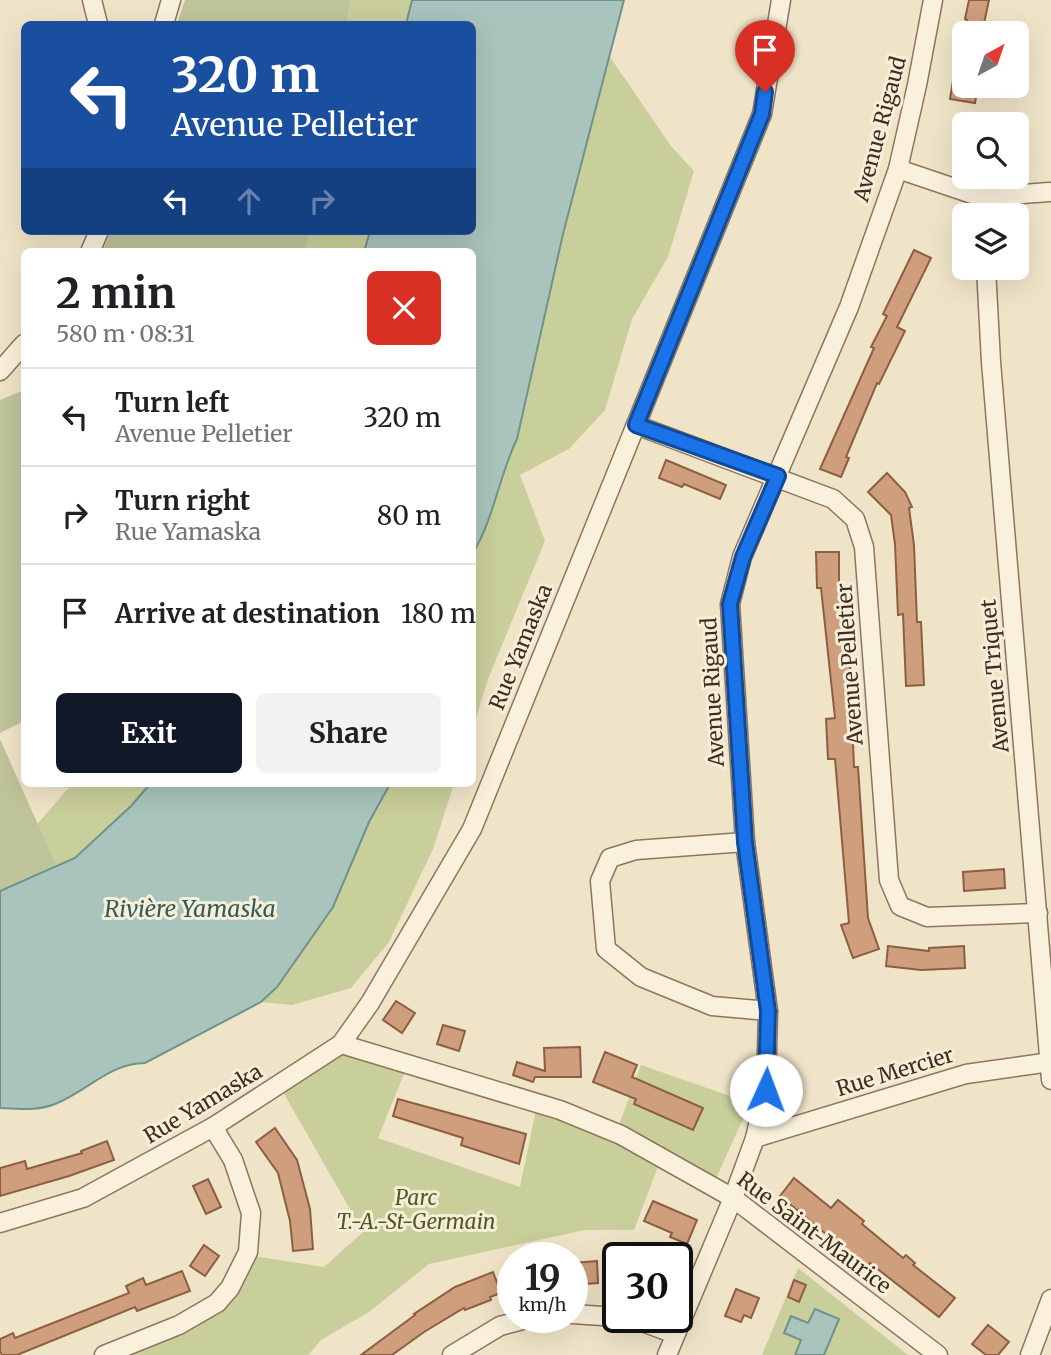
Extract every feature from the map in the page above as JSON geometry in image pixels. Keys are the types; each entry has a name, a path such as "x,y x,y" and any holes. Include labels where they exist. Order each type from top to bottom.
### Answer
{"street":[{"path":"92,0 98,21"},
{"path":"165,21 172,0"},
{"name":"Rue Yamaska","path":"0,1223 83,1198 213,1127 341,1044 370,1003 472,829 762,114 781,0"},
{"name":"Avenue Rigaud","path":"667,1355 733,1198 755,1138 766,1090 768,1011 745,842 730,604 743,557 849,307 898,169 918,85 933,0"},
{"path":"898,169 975,203"},
{"path":"996,203 1049,192"},
{"name":"Avenue Triquet","path":"987,280 991,362 1051,1068"},
{"path":"0,372 21,348"},
{"name":"Avenue Pelletier","path":"636,425 778,476 833,499 855,519 864,547 889,880 900,906 927,916 1038,913"},
{"path":"745,842 636,850 610,858 600,881 606,949 641,977 712,1006 768,1011"},
{"name":"Rue Saint-Maurice","path":"341,1044 560,1110 621,1135 733,1198 938,1355"},
{"name":"Rue Mercier","path":"755,1138 966,1074 1051,1068"},
{"path":"104,1355 179,1325 217,1303 230,1288 248,1252 251,1213 233,1160 213,1127"},
{"path":"1030,1355 1051,1299"},
{"path":"452,1355 497,1328"}],"green space":[{"path":"185,0 350,0 347,21 178,21"},
{"path":"350,0 412,0 407,21 347,21"},
{"path":"610,57 671,146 694,171 668,257 632,319 605,410 569,449 520,475 545,541 488,679 476,718 476,547 517,439 563,234"},
{"path":"109,235 309,235 306,248 104,248"},
{"path":"309,235 369,235 365,248 306,248"},
{"path":"21,391 21,722 0,733 0,400"},
{"path":"0,739 56,865 0,892"},
{"path":"69,787 147,787 75,858 0,891 0,867"},
{"path":"388,787 453,787 433,849 389,942 351,988 292,1005 261,1002 277,987"},
{"name":"Parc T.-A.-St-Germain","path":"341,1044 408,1064 378,1138 520,1187 537,1105 615,1136 641,1065 750,1103 715,1181 662,1156 634,1230 585,1230 530,1242 497,1242 497,1249 429,1264 369,1312 321,1340 308,1355 110,1355 205,1317 254,1256 324,1267 363,1232 283,1092"},
{"path":"798,1268 908,1355 762,1355"}],"water":[{"path":"412,0 624,0 563,234 517,439 476,547 476,248 365,248 369,235 476,235 476,21 407,21"},
{"name":"Rivière Yamaska","path":"147,787 388,787 369,822 333,907 277,987 261,1002 145,1063 132,1064 109,1073 55,1104 35,1109 0,1108 0,891 75,858"},
{"path":"815,1309 839,1319 824,1355 795,1355 801,1340 784,1333 791,1316 808,1323"}],"building":[{"path":"969,0 989,0 985,21 965,19"},
{"path":"952,87 952,98 976,98 975,103 950,99"},
{"path":"914,250 931,258 897,327 905,331 879,384 877,383 846,457 849,458 841,477 820,469 874,348 871,347 887,316 883,314"},
{"path":"666,460 726,485 720,499 684,484 682,487 659,478"},
{"path":"887,473 905,492 912,507 909,508 914,545 917,622 921,622 924,685 906,686 903,614 898,615 891,515 868,492"},
{"path":"816,552 839,552 839,597 847,666 850,666 854,767 858,767 868,918 879,949 853,958 841,925 849,923 835,759 828,759 826,719 835,718 821,588 817,588"},
{"path":"1004,869 1005,888 964,891 963,872"},
{"path":"888,946 929,951 929,948 964,946 965,968 921,970 886,966"},
{"path":"396,1001 415,1013 402,1033 383,1020"},
{"path":"443,1025 465,1031 459,1051 437,1044"},
{"path":"580,1047 581,1077 535,1077 533,1082 513,1075 517,1062 545,1071 544,1048"},
{"path":"605,1052 637,1065 632,1077 703,1108 693,1130 634,1104 636,1099 593,1082"},
{"path":"398,1099 526,1134 519,1164 461,1145 463,1138 393,1116"},
{"path":"275,1128 297,1160 310,1209 313,1249 293,1251 290,1221 278,1173 256,1142"},
{"path":"107,1141 114,1160 0,1196 0,1168 25,1161 27,1169 82,1153 81,1151"},
{"path":"794,1178 831,1208 838,1200 864,1221 862,1224 903,1258 906,1255 915,1263 913,1265 955,1298 939,1317 870,1263 867,1268 780,1196"},
{"path":"208,1179 221,1207 206,1214 193,1186"},
{"path":"653,1201 697,1220 688,1242 670,1237 672,1233 644,1221"},
{"path":"204,1245 219,1256 205,1276 190,1266"},
{"path":"597,1261 598,1283 588,1284 588,1262"},
{"path":"182,1271 190,1291 137,1311 135,1307 17,1355 2,1355 0,1351 0,1339 13,1333 15,1338 129,1293 126,1286 143,1278 146,1285"},
{"path":"493,1272 497,1294 490,1297 491,1300 465,1310 464,1308 392,1355 361,1355 414,1314 455,1287"},
{"path":"794,1280 806,1285 799,1302 788,1297"},
{"path":"736,1289 759,1298 751,1318 744,1315 741,1322 725,1316"},
{"path":"988,1325 1009,1342 998,1355 986,1355 972,1344"}],"route":[{"path":"765,92 762,114 636,425 778,476 743,557 730,604 745,842 768,1011 766,1090"}]}
